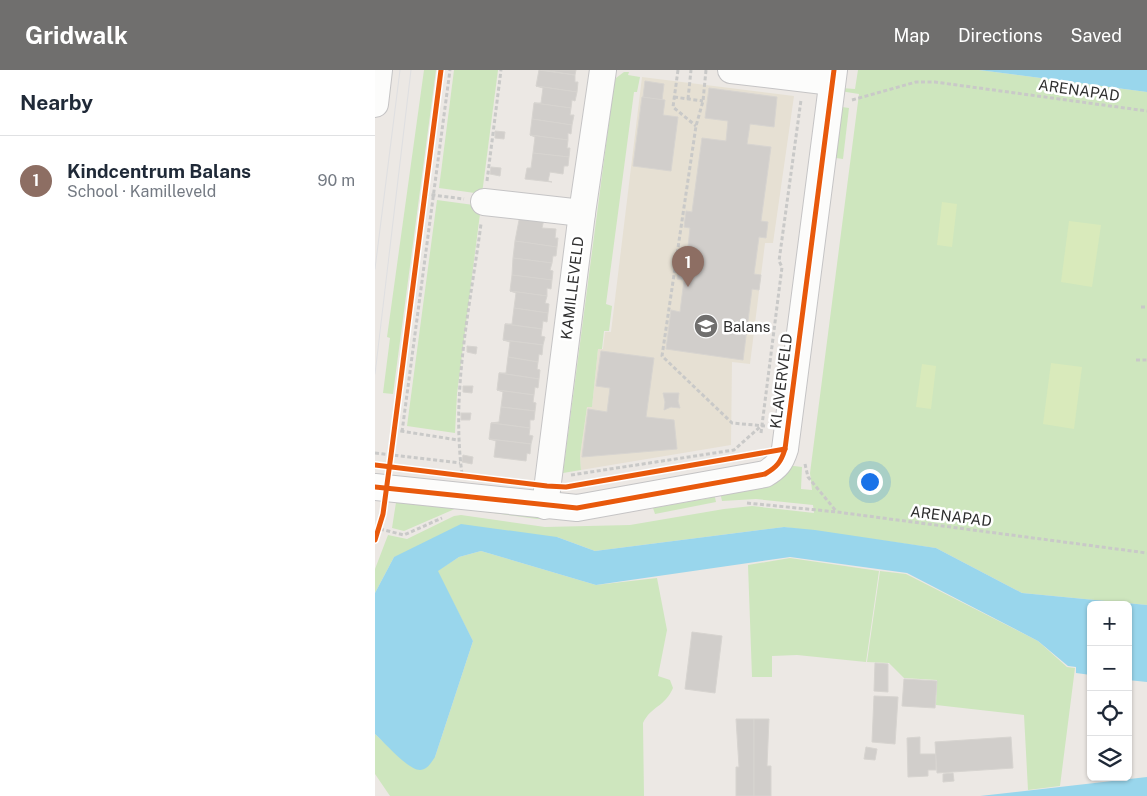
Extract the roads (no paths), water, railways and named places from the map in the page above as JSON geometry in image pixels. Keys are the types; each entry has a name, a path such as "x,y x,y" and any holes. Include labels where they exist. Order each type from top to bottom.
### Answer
{"street":[{"path":"375,104 379,70"},
{"name":"KAMILLEVELD","path":"545,506 582,213 603,70"},
{"path":"731,70 832,83"},
{"name":"KLAVERVELD","path":"383,480 545,506 577,508 765,474 776,468 782,460 785,449 832,83"},
{"path":"484,202 582,213"}],"water":[{"path":"979,70 1147,70 1147,92"},
{"path":"461,524 557,537 595,551 784,527 936,548 1022,593 1105,601 1087,601 1087,674 1076,673 1076,667 1068,666 1038,641 907,573 790,557 596,585 481,551 459,557 438,571 473,641 435,757 427,767 420,770 409,766 375,734 375,593 394,557"},
{"path":"1132,604 1147,605 1147,682 1132,680"},
{"path":"1147,777 1147,796 980,796 1112,781 1132,781 1132,779"}],"tram line":[{"path":"375,269 400,70"},
{"path":"375,374 411,70"}],"place":[{"name":"Kindcentrum Balans","path":"688,287"},
{"name":"Balans","path":"706,326"}]}
